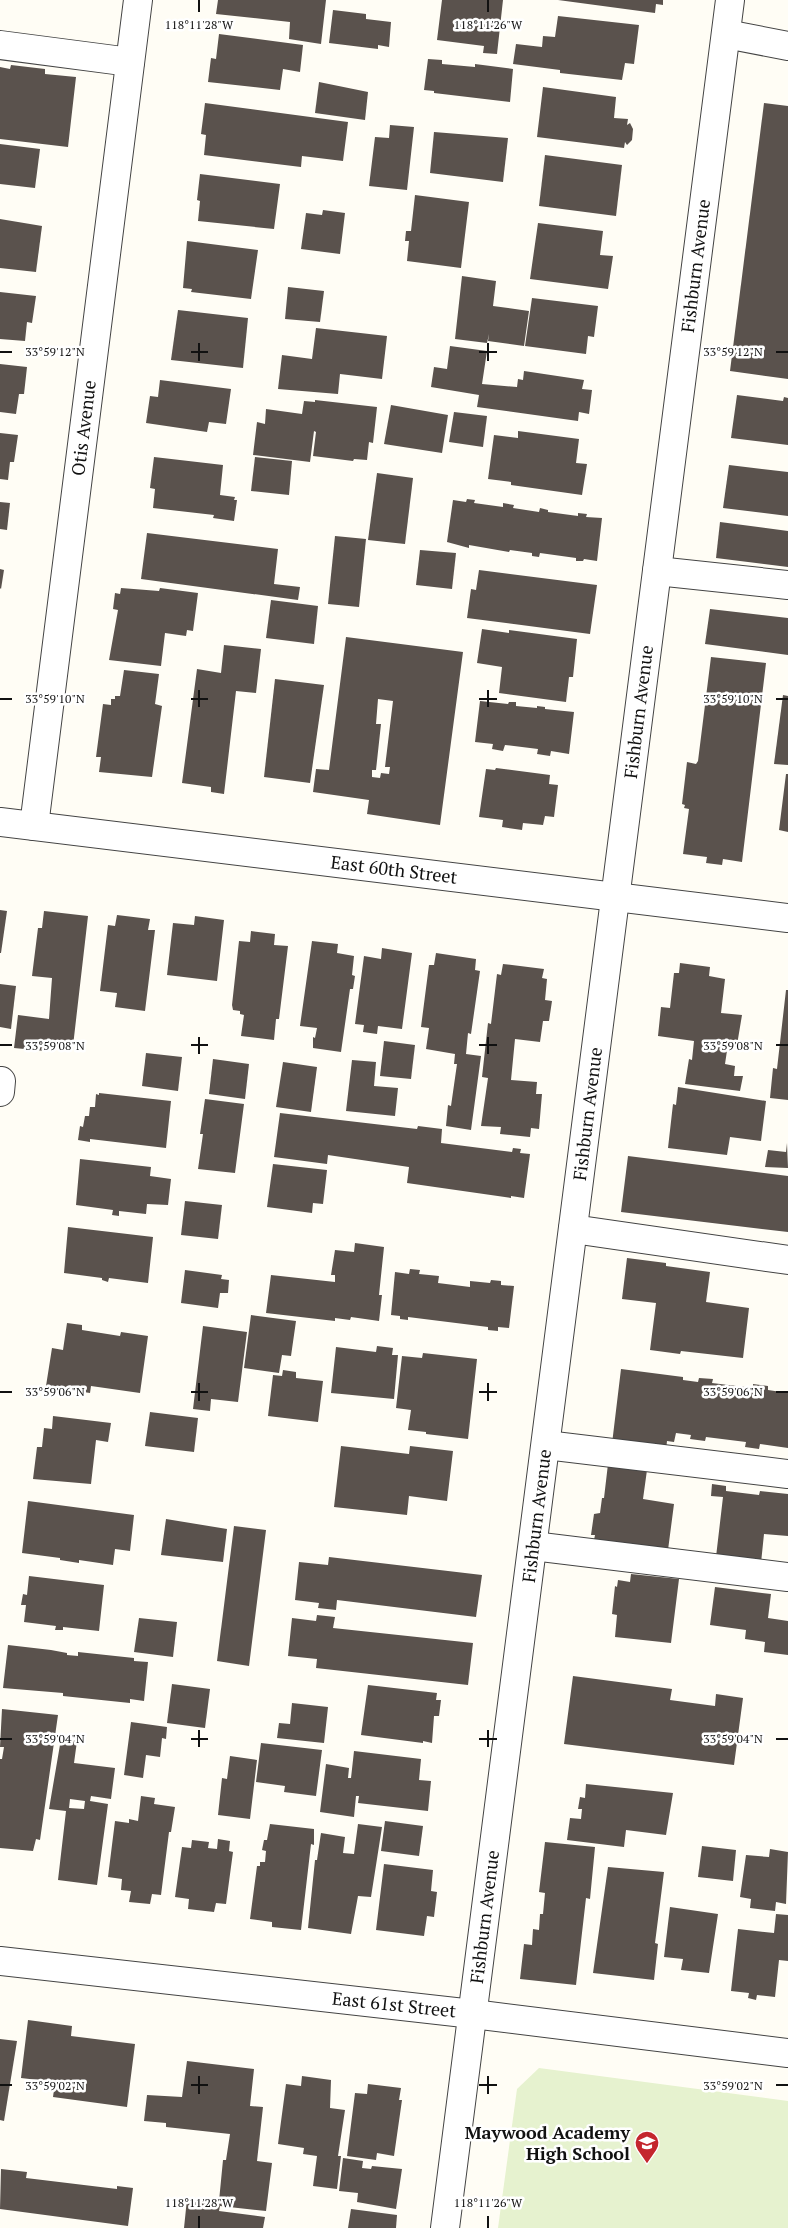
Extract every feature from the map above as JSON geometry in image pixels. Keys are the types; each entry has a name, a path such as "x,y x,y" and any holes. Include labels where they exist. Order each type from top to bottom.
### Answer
{"street":[{"name":"Otis Avenue","path":"34,826 138,0"},
{"name":"Fishburn Avenue","path":"446,2228 730,0"},
{"path":"726,34 788,46"},
{"path":"0,45 130,62"},
{"path":"657,571 788,585"},
{"name":"East 60th Street","path":"0,822 788,918"},
{"path":"573,1229 788,1260"},
{"path":"546,1445 788,1474"},
{"path":"533,1546 788,1577"},
{"name":"East 61st Street","path":"0,1962 473,2014 788,2053"}],"green space":[{"name":"Maywood Academy High School","path":"539,2068 788,2101 788,2228 498,2228 517,2089"}],"building":[{"path":"218,0 326,0 321,44 289,39 290,22 216,14"},
{"path":"442,0 503,0 497,54 483,53 484,46 437,40"},
{"path":"558,0 663,0 663,5 656,4 655,13"},
{"path":"333,10 366,14 366,19 391,22 389,47 378,45 378,49 329,43"},
{"path":"558,16 639,25 634,64 625,63 622,80 560,73 560,70 513,64 516,44 542,47 543,36 555,37"},
{"path":"219,34 303,45 300,72 283,69 280,90 208,82 211,58 216,59"},
{"path":"428,59 442,60 442,64 475,67 475,64 513,69 510,102 434,93 434,91 424,90"},
{"path":"11,65 45,69 45,74 76,77 68,147 0,139 0,67 10,69"},
{"path":"319,82 368,92 365,120 315,113"},
{"path":"543,87 616,97 614,118 628,119 627,125 630,123 633,129 632,140 627,145 625,142 624,148 537,137"},
{"path":"205,103 348,122 343,161 302,156 301,167 204,155 206,135 201,134"},
{"path":"764,103 788,106 788,379 730,371"},
{"path":"390,125 414,127 407,190 369,186 375,137 389,138"},
{"path":"434,132 508,138 503,182 430,173"},
{"path":"0,144 40,149 35,188 0,184"},
{"path":"545,155 622,165 616,216 539,206"},
{"path":"200,174 280,184 274,229 198,221 200,201 197,200"},
{"path":"415,195 469,202 461,268 407,261 409,241 405,241 406,231 411,231"},
{"path":"323,210 345,213 340,254 301,249 306,213 322,215"},
{"path":"0,219 42,226 36,272 0,268"},
{"path":"538,223 603,231 600,255 613,256 608,289 530,279"},
{"path":"187,241 258,250 251,299 191,292 192,289 183,288"},
{"path":"462,276 496,281 493,306 529,311 524,346 488,341 489,334 487,343 455,339"},
{"path":"288,287 324,291 320,322 285,319"},
{"path":"0,292 36,296 32,323 27,322 25,341 0,339"},
{"path":"532,298 598,306 594,337 588,336 586,354 525,346"},
{"path":"178,310 248,318 243,368 171,360"},
{"path":"316,328 387,336 382,379 340,374 338,394 278,389 282,355 312,359"},
{"path":"450,346 487,351 482,384 517,387 518,379 523,380 524,371 584,380 582,389 592,390 589,414 579,412 578,421 477,407 479,395 431,387 434,367 447,369"},
{"path":"0,364 27,367 24,394 19,394 16,414 0,412"},
{"path":"160,380 231,389 226,424 209,422 207,432 146,423 150,396 158,397"},
{"path":"737,395 783,401 784,397 788,398 788,445 731,438"},
{"path":"315,400 377,407 373,443 369,442 367,460 354,459 353,461 313,456 316,432 314,431 310,462 253,455 257,422 265,424 266,409 302,414 304,401 315,402"},
{"path":"391,405 448,415 442,453 384,444"},
{"path":"454,412 487,416 483,447 449,442"},
{"path":"518,431 579,439 576,463 587,464 582,495 511,485 511,482 488,479 494,435 518,438"},
{"path":"0,433 18,435 14,462 10,462 8,480 0,479"},
{"path":"154,457 223,465 220,495 235,497 234,500 237,500 234,521 213,518 214,515 153,508 155,489 150,488"},
{"path":"255,457 292,461 289,495 251,491"},
{"path":"729,465 788,472 788,516 723,508"},
{"path":"377,473 413,478 405,544 368,540"},
{"path":"467,499 475,500 474,503 503,507 503,503 514,505 513,508 539,512 540,508 548,510 548,512 578,516 578,513 587,514 586,517 602,518 597,561 584,559 583,561 576,561 576,558 540,553 539,557 532,556 532,553 510,550 509,552 469,545 469,548 447,542 453,500 466,502"},
{"path":"0,502 10,503 7,530 0,529"},
{"path":"720,522 788,531 788,567 716,558"},
{"path":"147,533 278,549 274,584 300,587 298,600 141,579"},
{"path":"335,536 366,539 359,607 328,604"},
{"path":"420,550 456,553 452,589 416,585"},
{"path":"0,569 4,570 1,589 0,588"},
{"path":"479,570 597,585 590,634 467,618 471,589 476,590"},
{"path":"121,588 159,591 160,588 198,593 193,631 187,630 186,636 165,633 161,666 109,660 118,610 113,609 115,593 120,594"},
{"path":"271,600 318,606 314,644 266,638"},
{"path":"710,609 788,618 788,655 705,644"},
{"path":"482,629 509,633 509,630 577,639 573,677 569,677 566,702 499,693 502,667 477,663"},
{"path":"346,637 463,652 440,825 367,814 369,800 313,792 316,769 329,770","holes":["378,699 393,701 385,767 390,767 389,774 381,773 380,778 372,777 372,770 376,770 381,724 376,724"]},
{"path":"224,645 261,649 256,693 236,691 224,794 211,792 211,787 182,783 197,669 221,673"},
{"path":"711,657 766,663 742,862 723,859 722,865 706,863 707,857 683,854 689,809 684,808 685,805 682,804 687,762 696,764 698,761"},
{"path":"124,670 159,674 155,704 162,706 152,777 99,772 101,757 96,757 103,704 111,705 111,699 115,699 115,696 120,696"},
{"path":"275,679 324,685 310,783 264,777"},
{"path":"783,695 788,696 788,765 774,764"},
{"path":"480,701 508,704 509,702 516,702 516,706 537,708 537,706 545,707 545,709 574,712 569,754 551,751 550,756 537,754 538,749 505,745 503,751 492,749 493,744 475,742"},
{"path":"496,768 550,775 549,784 558,785 554,817 545,816 543,825 523,823 522,830 502,827 503,820 479,817 486,769 495,770"},
{"path":"786,774 788,774 788,832 779,830"},
{"path":"0,910 7,911 1,953 0,953"},
{"path":"44,911 88,916 73,1046 46,1043 45,1051 14,1048 18,1015 49,1019 52,978 32,976 38,928 42,928"},
{"path":"117,915 150,919 148,930 155,930 145,1011 115,1007 117,993 100,991 108,925 115,926"},
{"path":"195,916 224,920 217,981 167,975 173,923 194,925"},
{"path":"251,931 275,934 274,945 288,946 279,1019 276,1019 274,1040 241,1036 244,1015 240,1014 240,1011 233,1010 239,941 250,942"},
{"path":"312,941 338,944 337,953 354,956 352,975 355,976 353,989 350,989 341,1052 313,1048 313,1037 315,1038 317,1028 300,1026"},
{"path":"382,948 412,953 402,1029 378,1026 377,1034 363,1032 364,1025 355,1024 364,956 381,959"},
{"path":"436,953 476,959 475,970 480,971 471,1034 468,1033 466,1054 481,1056 471,1130 446,1126 448,1105 451,1106 457,1064 454,1064 455,1054 426,1049 429,1028 421,1027 429,965 434,965"},
{"path":"680,963 710,967 709,976 725,979 721,1013 742,1015 737,1045 728,1044 725,1064 735,1066 734,1076 743,1076 740,1091 685,1084 689,1059 692,1060 694,1041 658,1036 661,1007 670,1008 674,973 679,973"},
{"path":"503,964 544,969 542,978 547,979 545,1000 552,1001 549,1021 543,1021 540,1042 515,1039 511,1080 537,1082 536,1094 542,1094 539,1129 531,1128 530,1137 500,1134 501,1127 481,1126 488,1078 482,1077 488,1023 491,1024 497,974 501,975"},
{"path":"0,984 16,986 11,1029 0,1027"},
{"path":"786,990 788,990 788,1100 770,1098 773,1068 777,1069"},
{"path":"384,1041 415,1045 411,1079 380,1076"},
{"path":"146,1053 182,1057 178,1091 142,1086"},
{"path":"213,1059 249,1064 245,1099 209,1094"},
{"path":"352,1060 376,1062 374,1086 398,1088 395,1116 346,1111"},
{"path":"283,1062 317,1067 311,1112 276,1107"},
{"path":"678,1087 766,1101 761,1141 730,1137 727,1155 668,1148 673,1104 676,1105"},
{"path":"99,1093 171,1101 166,1148 90,1139 90,1142 78,1140 80,1126 83,1127 85,1116 89,1116 90,1107 95,1107 96,1094 99,1095"},
{"path":"205,1099 244,1104 235,1173 198,1169"},
{"path":"280,1113 417,1129 418,1126 442,1129 441,1143 512,1152 513,1148 521,1149 520,1153 530,1154 524,1198 511,1196 511,1198 407,1183 409,1167 328,1155 327,1164 274,1157"},
{"path":"787,1143 788,1168 765,1167 768,1150 786,1152"},
{"path":"628,1156 788,1176 788,1232 621,1212"},
{"path":"80,1159 151,1167 150,1176 171,1179 168,1205 147,1204 146,1214 119,1211 119,1216 112,1215 113,1210 76,1205"},
{"path":"273,1164 327,1170 323,1204 313,1203 312,1213 267,1207"},
{"path":"185,1201 222,1205 218,1239 181,1235"},
{"path":"68,1227 153,1237 148,1283 109,1278 108,1282 102,1280 102,1278 64,1273"},
{"path":"355,1243 384,1247 379,1295 382,1295 379,1321 351,1317 350,1320 335,1318 335,1321 266,1313 271,1275 335,1282 335,1275 331,1275 335,1250 354,1252"},
{"path":"627,1258 666,1263 666,1266 710,1272 706,1302 749,1308 743,1358 681,1351 680,1354 650,1350 656,1303 622,1299"},
{"path":"410,1269 420,1270 419,1274 439,1276 438,1283 470,1287 470,1281 490,1283 491,1280 501,1281 501,1285 514,1286 509,1328 498,1327 498,1331 488,1330 488,1327 408,1317 408,1320 400,1319 400,1316 391,1315 395,1272 409,1274"},
{"path":"185,1270 222,1275 221,1279 229,1280 228,1293 220,1293 218,1308 181,1303"},
{"path":"251,1315 296,1321 291,1356 282,1355 279,1373 244,1368"},
{"path":"67,1323 82,1325 82,1330 120,1336 121,1332 148,1336 140,1393 91,1386 90,1393 46,1386 52,1348 63,1350"},
{"path":"203,1326 247,1332 238,1402 211,1399 210,1411 193,1409"},
{"path":"377,1346 393,1348 392,1355 398,1355 394,1399 331,1393 336,1347 376,1352"},
{"path":"423,1353 477,1359 468,1439 408,1430 411,1410 396,1408 402,1356 422,1358"},
{"path":"621,1369 683,1377 683,1380 698,1382 699,1378 713,1379 712,1383 753,1388 753,1384 768,1386 768,1390 788,1393 788,1448 760,1444 759,1449 745,1447 746,1442 706,1437 705,1441 690,1439 691,1435 676,1433 674,1442 667,1441 665,1459 611,1452"},
{"path":"283,1370 296,1372 296,1378 323,1381 318,1422 268,1416 273,1375 282,1376"},
{"path":"150,1412 198,1418 194,1452 145,1446"},
{"path":"53,1416 111,1423 108,1442 96,1440 91,1484 33,1479 37,1447 42,1447 44,1428 52,1429"},
{"path":"341,1446 409,1454 410,1446 453,1451 447,1501 409,1496 407,1515 334,1507"},
{"path":"608,1464 647,1470 643,1499 674,1504 668,1550 594,1540 595,1535 591,1535 594,1514 600,1513 602,1498 604,1498"},
{"path":"712,1484 726,1486 726,1491 759,1495 760,1491 788,1494 788,1536 764,1534 761,1563 716,1557 723,1497 711,1496"},
{"path":"28,1501 134,1515 130,1551 115,1549 113,1565 79,1560 79,1563 60,1560 60,1558 22,1553"},
{"path":"166,1519 227,1529 223,1562 161,1555"},
{"path":"234,1526 266,1530 249,1666 217,1661"},
{"path":"329,1557 482,1575 476,1617 337,1600 336,1610 318,1608 319,1603 295,1600 299,1562 328,1565"},
{"path":"631,1574 679,1579 671,1643 615,1637 617,1615 612,1614 615,1586 617,1587 618,1580 630,1582"},
{"path":"29,1576 104,1585 99,1631 63,1627 63,1630 55,1630 56,1626 24,1622 26,1605 21,1605 23,1594 27,1595"},
{"path":"715,1587 771,1594 768,1618 788,1621 788,1655 764,1652 765,1642 745,1639 746,1630 710,1625"},
{"path":"317,1615 335,1617 333,1628 473,1643 468,1685 316,1668 317,1659 288,1656 292,1618 316,1621"},
{"path":"139,1618 177,1622 173,1657 134,1652"},
{"path":"8,1645 51,1650 67,1653 67,1655 78,1656 78,1652 134,1658 134,1661 148,1662 144,1701 130,1699 130,1703 63,1696 63,1693 3,1688"},
{"path":"573,1676 672,1689 670,1700 715,1706 716,1694 743,1698 734,1765 564,1744"},
{"path":"172,1684 210,1689 205,1728 167,1723"},
{"path":"368,1685 437,1693 436,1700 441,1700 439,1716 434,1716 432,1743 361,1735"},
{"path":"292,1703 328,1707 324,1743 277,1738 279,1723 290,1724"},
{"path":"2,1709 58,1715 40,1840 36,1839 33,1851 0,1848 0,1759 2,1759 4,1747 0,1747"},
{"path":"131,1722 167,1727 166,1739 162,1738 160,1757 146,1755 143,1778 124,1775"},
{"path":"61,1739 77,1741 74,1763 115,1768 111,1799 91,1796 90,1801 108,1804 97,1885 58,1880 66,1811 49,1809","holes":["70,1799 85,1801 84,1809 69,1808"]},
{"path":"261,1743 322,1750 316,1796 284,1792 285,1786 256,1782"},
{"path":"354,1751 421,1759 419,1780 431,1781 428,1811 358,1803 359,1796 356,1796 354,1817 320,1812 326,1764 349,1768 348,1778 351,1778"},
{"path":"230,1756 257,1760 250,1819 218,1815 222,1778 227,1779"},
{"path":"586,1784 673,1793 666,1835 626,1830 624,1847 567,1840 570,1818 581,1819 582,1809 578,1809 580,1797 585,1798"},
{"path":"141,1796 155,1798 154,1804 175,1807 171,1832 169,1832 161,1895 152,1894 150,1904 129,1902 131,1891 121,1890 122,1879 108,1877 115,1821 129,1823 129,1819 138,1821"},
{"path":"385,1821 423,1826 419,1856 381,1851"},
{"path":"270,1824 314,1829 314,1845 311,1844 301,1930 272,1927 272,1922 250,1919 257,1866 260,1866 260,1862 265,1862 266,1851 262,1850 264,1840 267,1840"},
{"path":"358,1824 382,1827 371,1897 358,1896 351,1934 308,1928 315,1860 317,1860 321,1833 345,1837 343,1853 354,1854"},
{"path":"218,1839 230,1841 229,1851 233,1852 226,1904 216,1903 214,1912 188,1909 189,1899 175,1897 182,1847 191,1848 192,1840 209,1842 208,1848 217,1849"},
{"path":"545,1842 595,1847 590,1899 586,1898 576,1985 520,1979 524,1944 532,1945 533,1929 539,1930 540,1914 543,1914 545,1893 539,1892"},
{"path":"702,1846 736,1850 733,1881 698,1877"},
{"path":"770,1849 788,1852 786,1904 776,1902 775,1911 750,1908 751,1899 740,1897 746,1855 769,1857"},
{"path":"384,1864 433,1870 431,1891 437,1892 434,1917 427,1916 424,1936 376,1930"},
{"path":"608,1867 664,1872 655,1943 658,1944 654,1980 593,1973"},
{"path":"670,1907 718,1914 709,1973 681,1970 683,1959 664,1957"},
{"path":"776,1914 788,1915 788,1961 779,1960 775,1997 757,1995 756,2000 748,1998 749,1993 731,1991 738,1929 774,1933"},
{"path":"28,2020 72,2026 71,2036 135,2044 127,2107 53,2097 55,2082 21,2078"},
{"path":"0,2039 17,2041 4,2121 0,2120"},
{"path":"187,2061 254,2069 250,2106 263,2107 257,2161 272,2163 266,2211 220,2206 219,2211 265,2217 263,2228 184,2228 187,2199 220,2203 221,2201 219,2201 223,2160 226,2160 230,2134 166,2127 166,2123 144,2121 147,2095 182,2097"},
{"path":"302,2076 331,2080 330,2108 345,2110 338,2156 341,2156 337,2189 313,2186 317,2156 303,2154 304,2148 278,2144 286,2084 301,2086"},
{"path":"368,2084 401,2088 399,2100 402,2100 394,2156 377,2153 376,2160 347,2156 355,2093 367,2094"},
{"path":"343,2158 363,2161 362,2168 371,2169 372,2166 402,2169 396,2209 357,2202 358,2193 339,2191"},
{"path":"1,2169 27,2172 26,2178 117,2189 117,2186 133,2188 128,2226 0,2209"},
{"path":"351,2209 397,2215 396,2228 348,2228"}],"place":[{"name":"Maywood Academy High School","path":"647,2164"}]}
